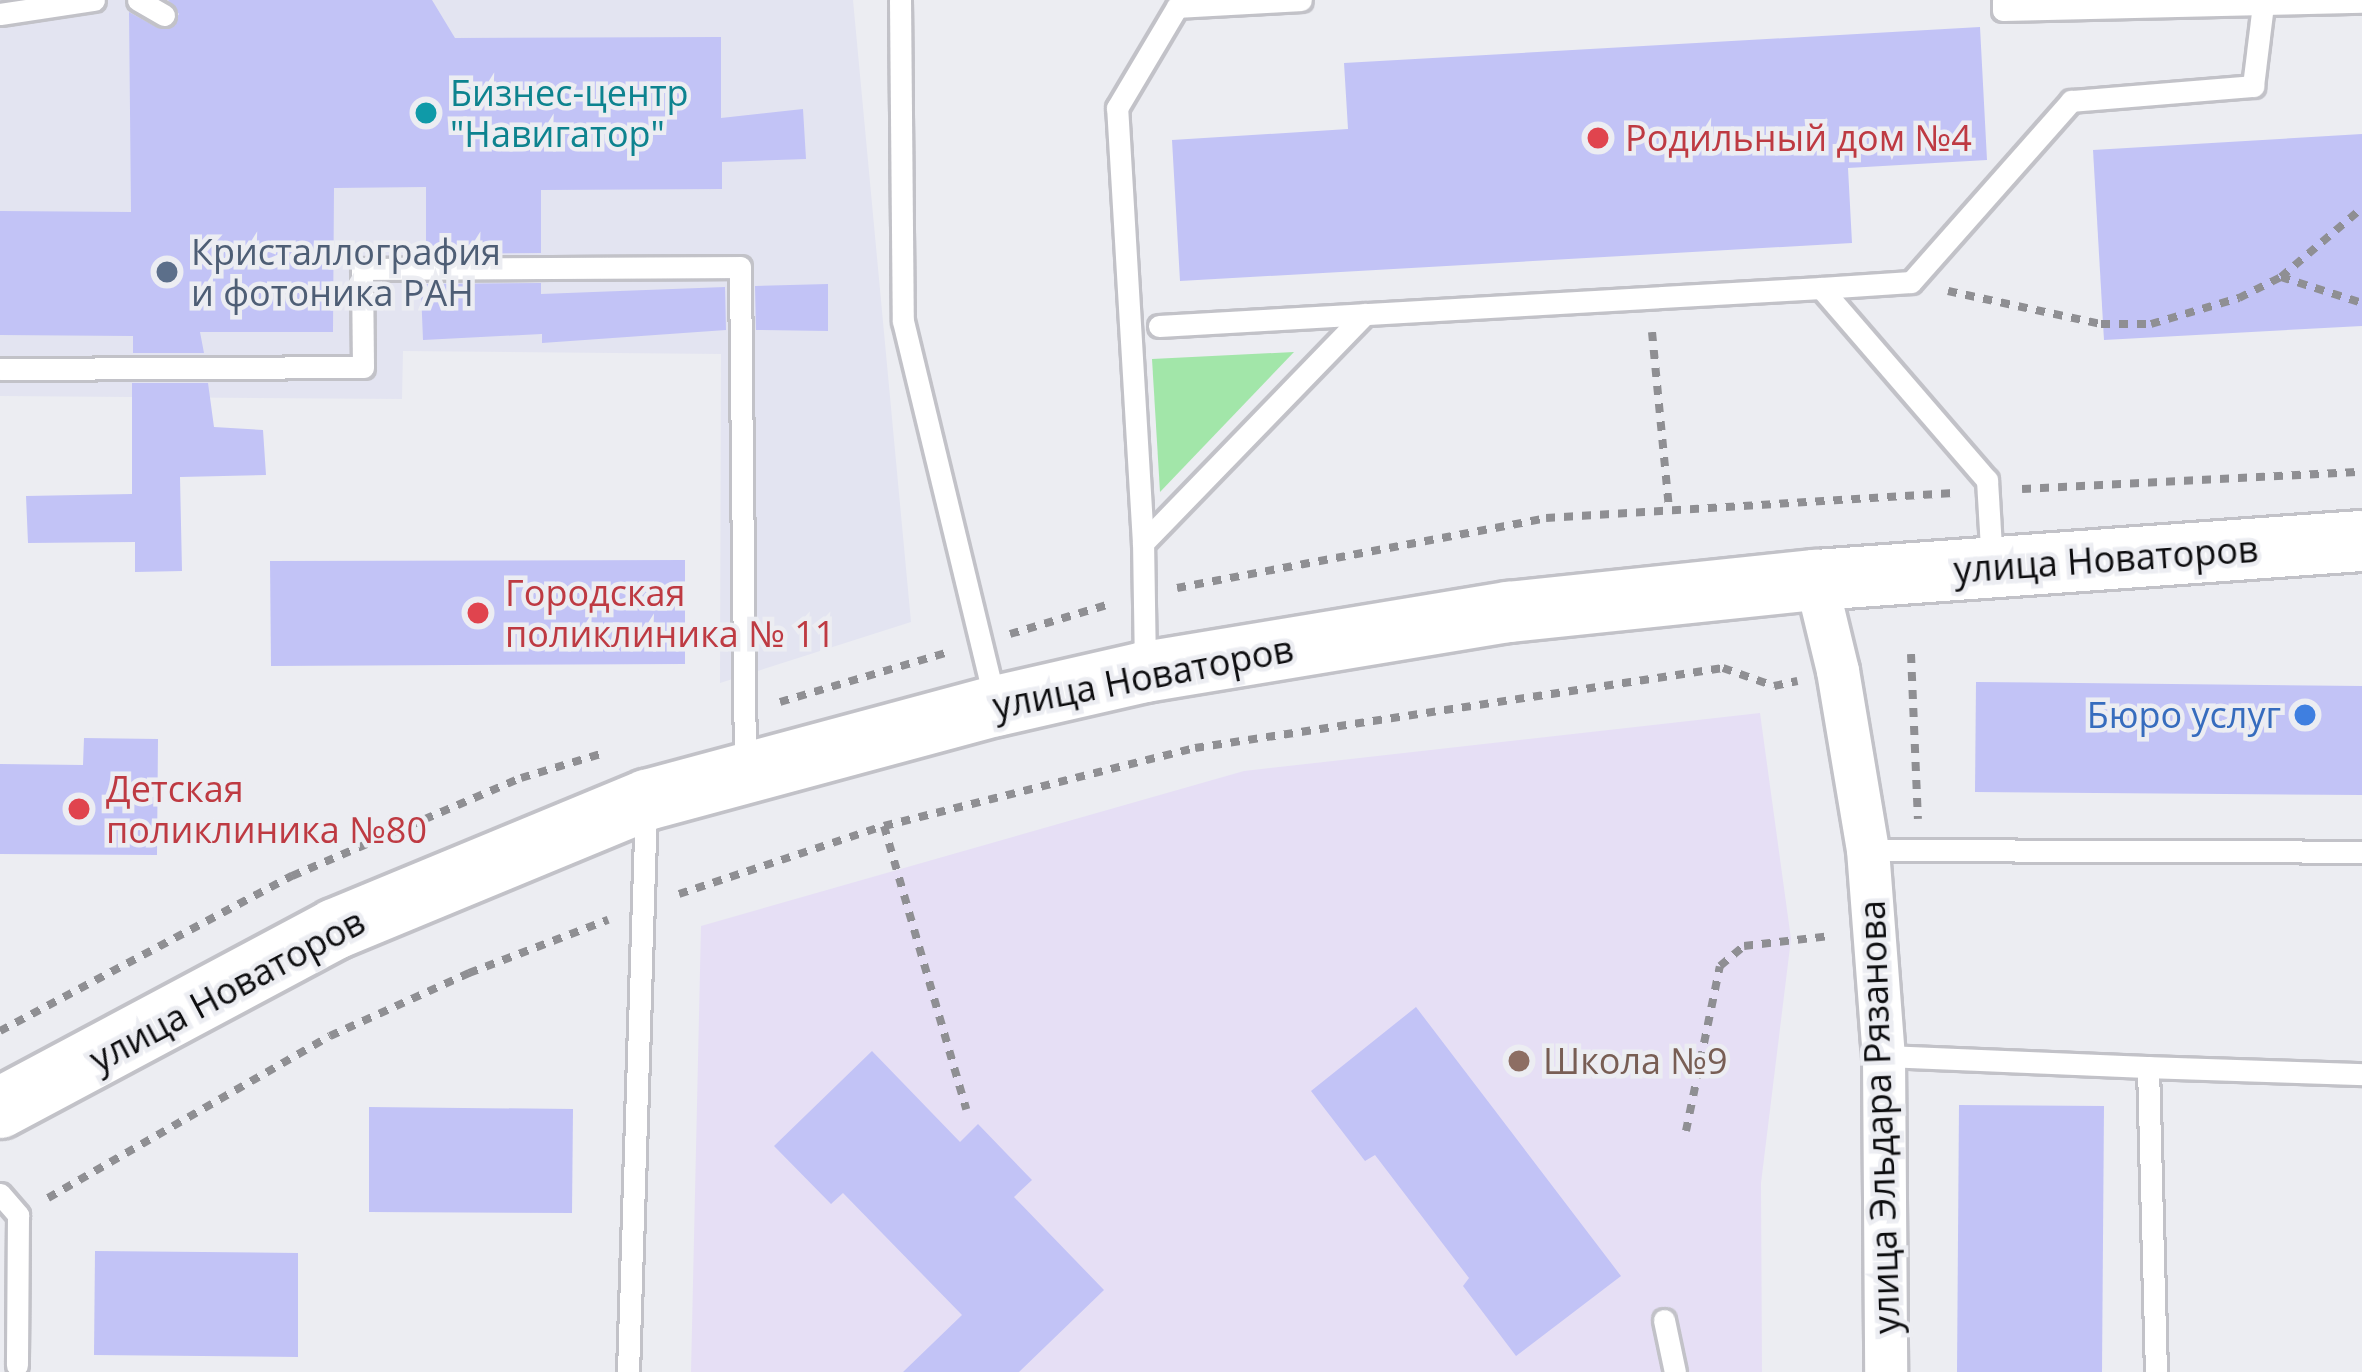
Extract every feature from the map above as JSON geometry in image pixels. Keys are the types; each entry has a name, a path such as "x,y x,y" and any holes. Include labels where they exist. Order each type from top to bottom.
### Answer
{"street":[{"name":"улица Новаторов","path":"0,1108 335,929 646,800 996,706 1145,672 1509,612 1816,580 2362,541"},
{"name":"улица Эльдара Рязанова","path":"1816,580 1838,671 1868,850 1884,1063 1886,1372"}],"lane":[{"path":"0,14 94,0"},
{"path":"138,0 164,15"},
{"path":"900,0 903,321 996,706"},
{"path":"1145,672 1143,543 1117,108 1177,7 1301,0"},
{"path":"2003,0 2002,10 2362,2"},
{"path":"1159,326 1911,283 2071,100 2253,86 2263,5"},
{"path":"0,369 362,367 362,269 740,267 745,772"},
{"path":"1820,288 1987,480 1992,566"},
{"path":"1143,543 1364,314"},
{"path":"628,1372 646,800"},
{"path":"1868,850 2362,852"},
{"path":"1884,1063 2362,1074"},
{"path":"2148,1066 2156,1372"},
{"path":"0,1194 18,1215 17,1365"},
{"path":"1664,1320 1675,1372"}],"path":[{"path":"1911,283 2101,324 2134,324 2239,298 2281,277 2362,208"},
{"path":"2281,277 2362,304"},
{"path":"1649,297 1670,509"},
{"path":"18,1215 330,1036 469,973 645,905 884,826 1195,748 1723,668 1774,686 1838,671"},
{"path":"0,1030 292,876 521,778"},
{"path":"884,826 966,1108"},
{"path":"1685,1131 1720,966 1744,946 1875,934"}],"shaded area":[{"path":"0,0 853,0 911,622 720,683 721,354 403,351 402,399 0,396"},
{"path":"1760,713 1791,939 1761,1183 1762,1372 691,1372 701,926 1244,771"}],"green space":[{"path":"1294,352 1160,492 1152,359"}],"building":[{"name":"Бизнеc-центр \"Навигатор\"","path":"168,0 432,0 455,38 721,37 721,118 803,109 806,159 722,162 722,189 541,190 541,253 426,254 426,187 334,188 333,332 200,332 204,353 133,353 133,336 0,335 0,211 131,212 129,12 158,28 170,28 179,14"},
{"path":"1980,27 1987,160 1848,168 1852,243 1180,281 1172,140 1348,129 1344,63"},
{"path":"2362,134 2362,326 2104,340 2093,150"},
{"path":"541,283 541,294 725,287 726,330 542,343 542,334 423,340 421,291 426,284"},
{"path":"828,284 828,331 756,330 755,286"},
{"path":"132,383 208,383 214,427 263,430 266,475 180,477 182,571 135,572 135,542 28,543 26,496 132,494"},
{"name":"Городская поликлиника № 11","path":"685,560 685,664 271,666 270,561"},
{"path":"1976,682 2362,686 2362,795 1975,792"},
{"name":"Детская поликлиника №80","path":"84,738 158,739 157,855 0,854 0,764 83,765"},
{"path":"1416,1007 1621,1276 1516,1356 1463,1286 1469,1278 1375,1155 1365,1161 1311,1091"},
{"path":"872,1051 960,1142 978,1124 1032,1180 1014,1197 1104,1290 1019,1372 903,1372 962,1315 843,1193 831,1204 774,1146"},
{"path":"1959,1105 2104,1106 2102,1372 1957,1372"},
{"path":"369,1107 573,1109 572,1213 369,1212"},
{"path":"95,1251 298,1253 298,1357 94,1355"}],"place":[{"name":"Бизнеc-центр \"Навигатор\"","path":"426,113"},
{"name":"Родильный дом №4","path":"1598,138"},
{"name":"Кристаллография и фотоника РАН","path":"167,272"},
{"name":"Городская поликлиника № 11","path":"478,613"},
{"name":"Бюро услуг","path":"2305,715"},
{"name":"Детская поликлиника №80","path":"79,809"},
{"name":"Школа №9","path":"1519,1061"}]}
